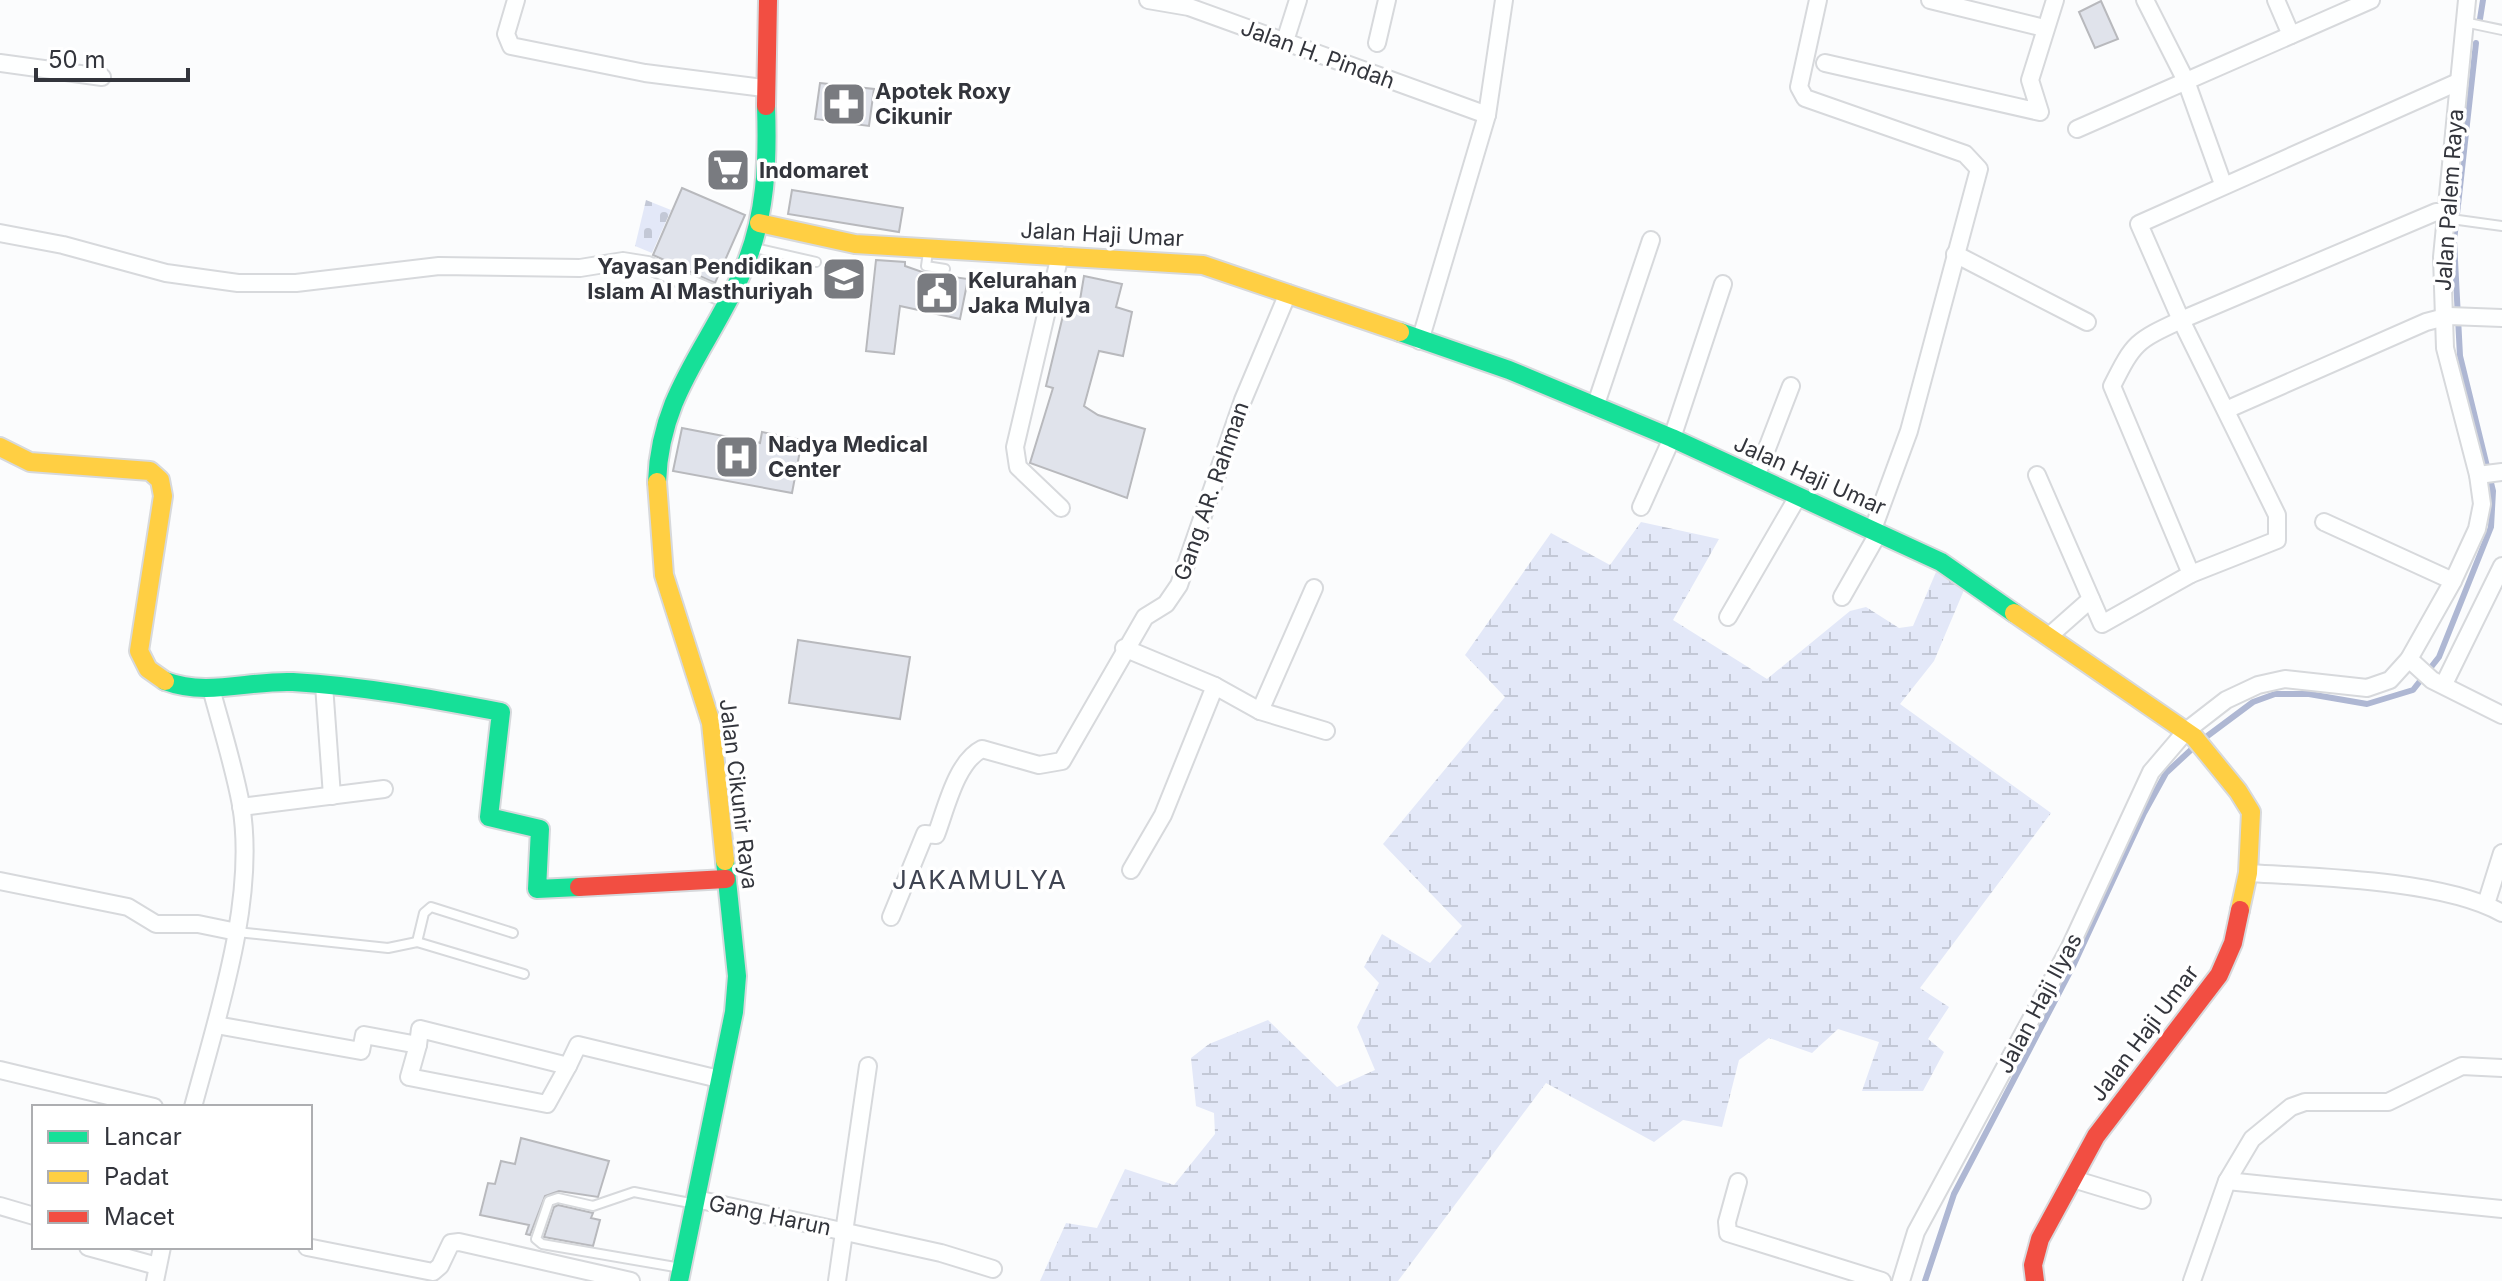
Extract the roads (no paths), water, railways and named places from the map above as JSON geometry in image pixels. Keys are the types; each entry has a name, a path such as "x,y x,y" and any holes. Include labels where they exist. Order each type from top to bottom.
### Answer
{"street":[{"path":"516,0 506,34 511,46 645,73 764,88"},
{"name":"Jalan Cikunir Raya","path":"680,1275 734,1012 737,976 711,723 664,575 658,510 661,455 668,412 728,300 759,223 767,183 764,88 768,0"},
{"name":"Jalan H. Pindah","path":"1148,0 1189,7 1487,115"},
{"path":"1285,41 1298,0"},
{"path":"1377,43 1387,0"},
{"path":"1420,341 1487,115 1504,0"},
{"path":"1818,0 1799,87 1805,98 1965,154 1977,164 1977,179 1909,431 1876,530 1842,597"},
{"path":"1930,0 2044,28"},
{"path":"1825,63 2040,112 2030,80 2055,0"},
{"path":"2145,0 2186,81 2223,184"},
{"path":"2276,0 2291,35"},
{"path":"2077,129 2371,0"},
{"name":"Jalan Palem Raya","path":"2195,739 2226,700 2258,685 2285,679 2367,688 2390,680 2413,662 2477,529 2482,504 2480,475 2445,348 2452,317 2446,216 2467,0"},
{"path":"0,63 102,77"},
{"path":"2037,475 2102,624 2191,574 2277,540 2277,515 2181,320 2139,224 2458,82"},
{"path":"2191,574 2112,386 2140,339 2436,212 2446,216"},
{"name":"Jalan Haji Umar","path":"759,223 855,244 928,251 1060,255 1203,265 1509,370 1672,438 1941,562 2195,739 2251,812 2248,873 2233,943 2219,975 2096,1136 2040,1239 2033,1265 2035,1281"},
{"path":"0,233 63,245 166,273 238,283 296,283 439,266 580,268 623,261 648,265 728,300"},
{"path":"1595,407 1651,240"},
{"path":"1955,254 2087,322"},
{"path":"1060,255 1015,447 1018,467 1061,508"},
{"path":"1641,507 1672,438 1723,284"},
{"name":"Gang AR. Rahman","path":"891,917 925,834 936,835 960,774 974,753 982,749 1039,765 1062,761 1124,648 1145,617 1166,604 1179,585 1248,387 1288,293"},
{"path":"2226,410 2370,344 2452,317 2502,318"},
{"path":"1756,477 1791,386"},
{"path":"0,447 30,462 150,471 160,480 163,496 141,637 143,666 158,679 212,692 247,684 324,685 404,694 501,712 489,817 540,829 537,889 726,879"},
{"path":"2480,475 2502,472"},
{"path":"1728,617 1797,498"},
{"path":"2324,522 2453,581"},
{"path":"2438,682 2502,566"},
{"path":"1260,711 1314,588"},
{"path":"2048,637 2091,599"},
{"path":"1124,648 1215,686 1260,711 1326,731"},
{"path":"2413,662 2438,682 2502,715"},
{"path":"324,685 332,796"},
{"path":"1131,870 1163,815 1215,686"},
{"path":"194,1105 237,932 243,848 241,807 212,692"},
{"name":"Jalan Haji Ilyas","path":"1901,1281 1916,1232 2070,947 2151,772 2195,739"},
{"path":"241,807 384,789"},
{"path":"2486,904 2502,853"},
{"path":"2248,873 2357,881 2486,904 2502,913"},
{"path":"0,881 128,907 156,924 198,924 237,932"},
{"path":"216,1025 361,1051 364,1035 418,1045"},
{"path":"568,1066 420,1029 409,1077 547,1104 568,1066 578,1045 719,1079"},
{"path":"2192,1281 2227,1181 2252,1139 2297,1103 2390,1102 2465,1065 2502,1068"},
{"path":"837,1281 868,1066"},
{"path":"0,1070 146,1105"},
{"path":"2073,1179 2142,1200"},
{"path":"2227,1181 2502,1209"},
{"path":"1738,1182 1727,1222 1728,1233 1882,1281"},
{"name":"Gang Harun","path":"695,1202 845,1231 941,1253 993,1269"},
{"path":"0,1206 32,1215"},
{"path":"312,1248 408,1275 433,1272 440,1266 451,1243 459,1242 631,1281"},
{"path":"93,1249 156,1273 162,1249"}],"lane":[{"path":"2463,22 2502,30"},
{"path":"2446,216 2502,226"},
{"path":"751,247 816,262"},
{"path":"928,251 926,266 945,269"},
{"path":"417,942 424,913 431,907 513,933"},
{"path":"237,932 388,948 417,942 524,974"},
{"path":"680,1275 542,1244 536,1239 549,1201 558,1198 593,1206 634,1192 695,1202"}],"waterway":[{"path":"2480,19 2483,0"},
{"path":"2202,740 2253,702 2275,694 2309,694 2367,704 2413,690 2439,657 2491,527 2493,491 2460,356 2454,241 2476,43"},
{"path":"1925,1281 1954,1194 2074,964 2144,813 2166,773 2193,748"}],"place":[{"name":"Apotek Roxy Cikunir","path":"844,104"},
{"name":"Indomaret","path":"728,170"},
{"name":"Yayasan Pendidikan Islam Al Masthuriyah","path":"844,279"},
{"name":"Kelurahan Jaka Mulya","path":"937,293"},
{"name":"Nadya Medical Center","path":"737,457"}],"district":[{"name":"JAKAMULYA","path":"980,880"}]}
